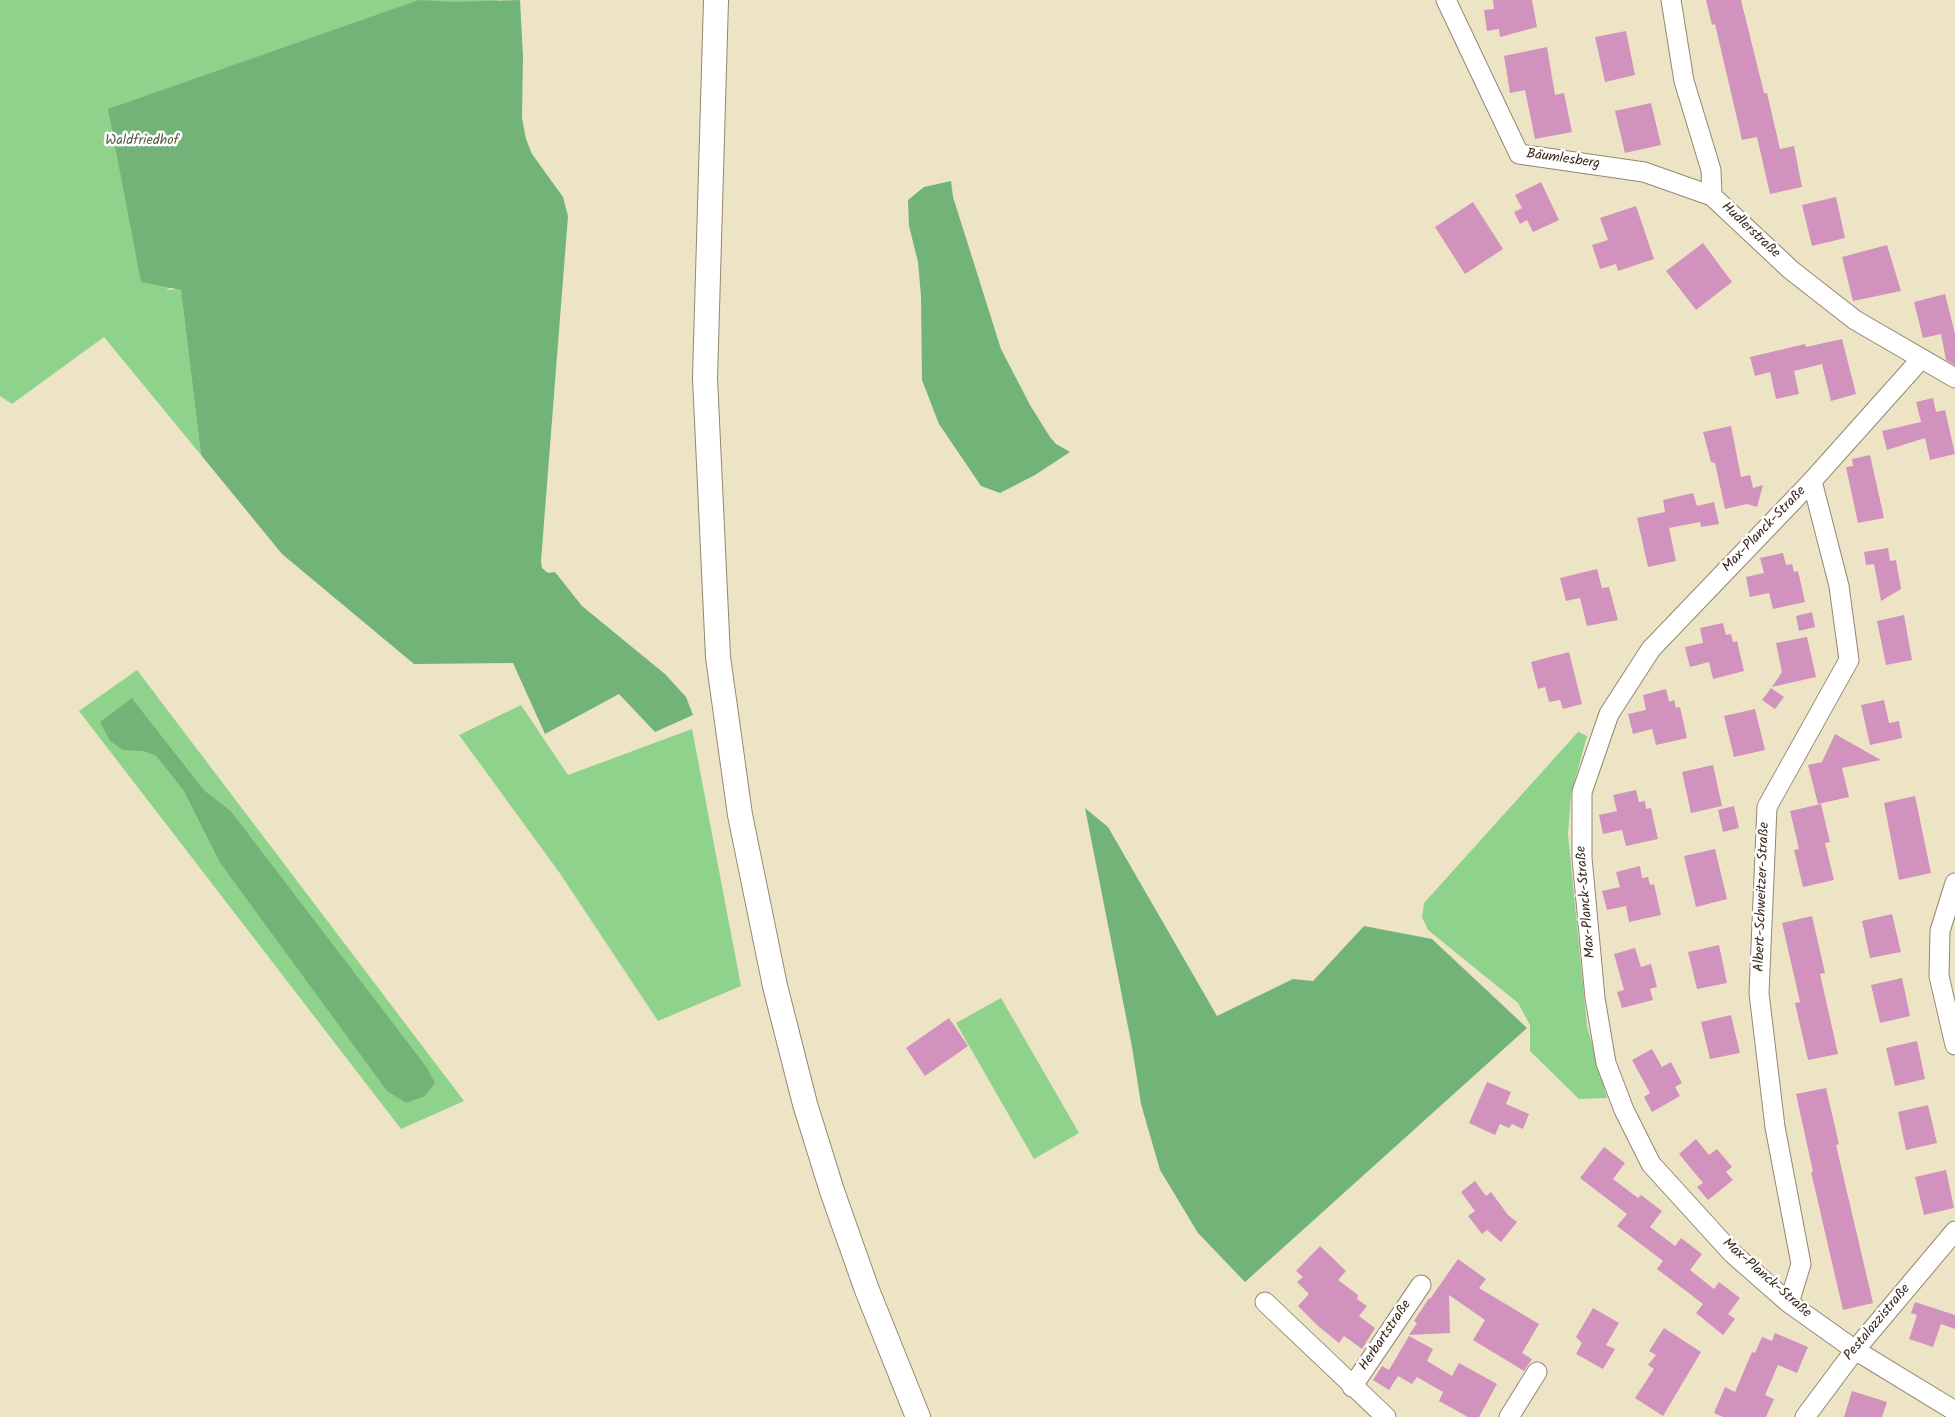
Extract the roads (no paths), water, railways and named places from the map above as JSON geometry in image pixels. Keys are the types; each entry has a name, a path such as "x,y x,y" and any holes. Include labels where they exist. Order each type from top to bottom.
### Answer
{"street":[{"path":"716,0 704,378 718,658 740,815 775,986 805,1104 832,1190 867,1290 918,1417"},
{"name":"Bäumlesberg","path":"1446,0 1519,154 1644,172 1712,196"},
{"name":"Hudlerstraße","path":"1670,0 1684,81 1711,170 1712,196 1791,270 1855,320 1955,378"},
{"name":"Max-Planck-Straße","path":"1921,359 1812,481 1651,649 1609,714 1582,792 1582,858 1595,998 1606,1063 1624,1110 1651,1164 1732,1253 1790,1303 1855,1350 1955,1411"},
{"name":"Albert-Schweitzer-Straße","path":"1790,1303 1801,1264 1775,1127 1760,993 1767,807 1849,660 1839,586 1812,481"},
{"path":"1955,883 1940,932 1939,976 1955,1045"},
{"name":"Pestalozzistraße","path":"1805,1417 1855,1350 1955,1232"},
{"name":"Herbartstraße","path":"1352,1387 1421,1285"},
{"name":"Herbartstraße","path":"1265,1302 1352,1387 1386,1417"},
{"path":"1510,1417 1537,1372"}],"park label":[{"name":"Waldfriedhof","path":"142,142"}]}
